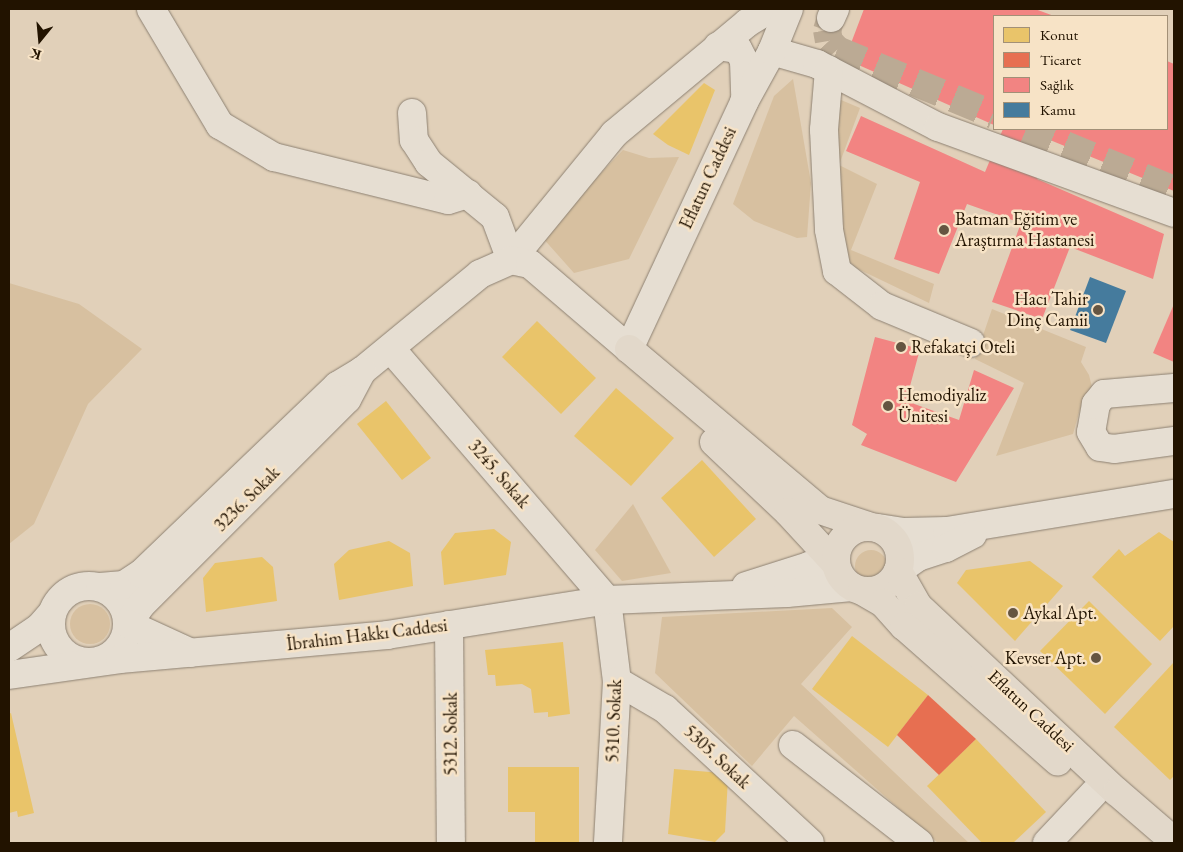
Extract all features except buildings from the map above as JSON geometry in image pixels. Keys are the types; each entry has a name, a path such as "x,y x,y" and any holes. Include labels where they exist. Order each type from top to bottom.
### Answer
{"main road":[{"path":"629,349 820,510 888,533 897,546 901,561 898,571 884,588 857,589 844,581 835,563 788,512 660,392 629,349"},
{"path":"835,563 836,552 847,533 873,527"},
{"name":"Eflatun Caddesi","path":"898,571 918,606 1117,792 1174,841"},
{"name":"Eflatun Caddesi","path":"857,589 883,603 904,626 1094,793 1147,843"}],"street":[{"path":"151,9 220,125 274,157 448,200 468,194"},
{"path":"512,260 614,134 761,12 772,51 829,70 938,127 1174,213"},
{"path":"718,46 738,49 744,61 744,102"},
{"name":"Eflatun Caddesi","path":"629,349 744,102 772,51"},
{"path":"829,70 824,130 829,230 837,271 882,306 971,344"},
{"path":"412,113 414,140 424,156 495,217 512,260"},
{"path":"512,260 530,264 629,349"},
{"name":"3236. Sokak","path":"100,587 124,585 141,574 337,386 362,371 480,274 512,260"},
{"name":"3245. Sokak","path":"390,349 607,600"},
{"name":"3236. Sokak","path":"128,624 141,605 347,399 362,371"},
{"path":"1174,388 1104,394 1096,404 1091,432 1100,447 1114,449 1174,441"},
{"path":"873,527 904,532 947,530 996,522 1167,501"},
{"path":"898,571 918,557 946,548 996,522"},
{"path":"726,594 810,566 835,563"},
{"path":"9,648 39,628 52,613 57,602 75,588 100,587 120,601 128,624 120,648 99,661 76,660 58,647 52,636 52,613"},
{"path":"726,594 787,594 857,589"},
{"name":"İbrahim Hakkı Caddesi","path":"9,675 99,661 387,635 607,600 726,594"},
{"name":"5310. Sokak","path":"607,600 617,681 608,843"},
{"path":"128,624 192,654"},
{"name":"5312. Sokak","path":"449,625 451,843"},
{"name":"5305. Sokak","path":"617,681 665,708 810,843"},
{"path":"793,745 919,843"},
{"path":"1047,843 1094,793"}],"shaded area":[{"path":"793,79 811,183 807,237 797,238 754,221 733,204 774,96"},
{"path":"834,97 860,108 839,165 877,184 851,250 934,284 929,303 856,268 842,255"},
{"path":"623,150 649,158 679,157 629,259 574,273 541,236"},
{"path":"9,283 79,304 142,349 88,404 34,524 9,544"},
{"path":"992,309 1086,347 1081,362 1089,375 1094,395 1080,409 1073,434 996,456 1024,383 975,359"},
{"path":"633,504 671,573 622,581 595,550"},
{"path":"871,550 877,551 882,555 886,560 886,572 882,577 877,581 871,582 865,581 860,577 856,572 855,566 856,560 860,555 865,551"},
{"path":"90,604 104,610 110,624 104,638 90,644 76,638 70,624 76,610"},
{"path":"832,608 852,627 801,684 969,843 938,843 794,716 752,766 655,673 662,617"}],"tunnel":[{"path":"831,18 827,30 829,41 837,50 993,115"},
{"path":"1028,130 1174,190"}],"place":[{"name":"Batman Eğitim ve Araştırma Hastanesi","path":"944,230"},
{"name":"Hacı Tahir Dinç Camii","path":"1098,310"},
{"name":"Refakatçi Oteli","path":"901,347"},
{"name":"Hemodiyaliz Ünitesi","path":"888,406"},
{"name":"Aykal Apt.","path":"1013,613"},
{"name":"Kevser Apt.","path":"1096,658"}]}
